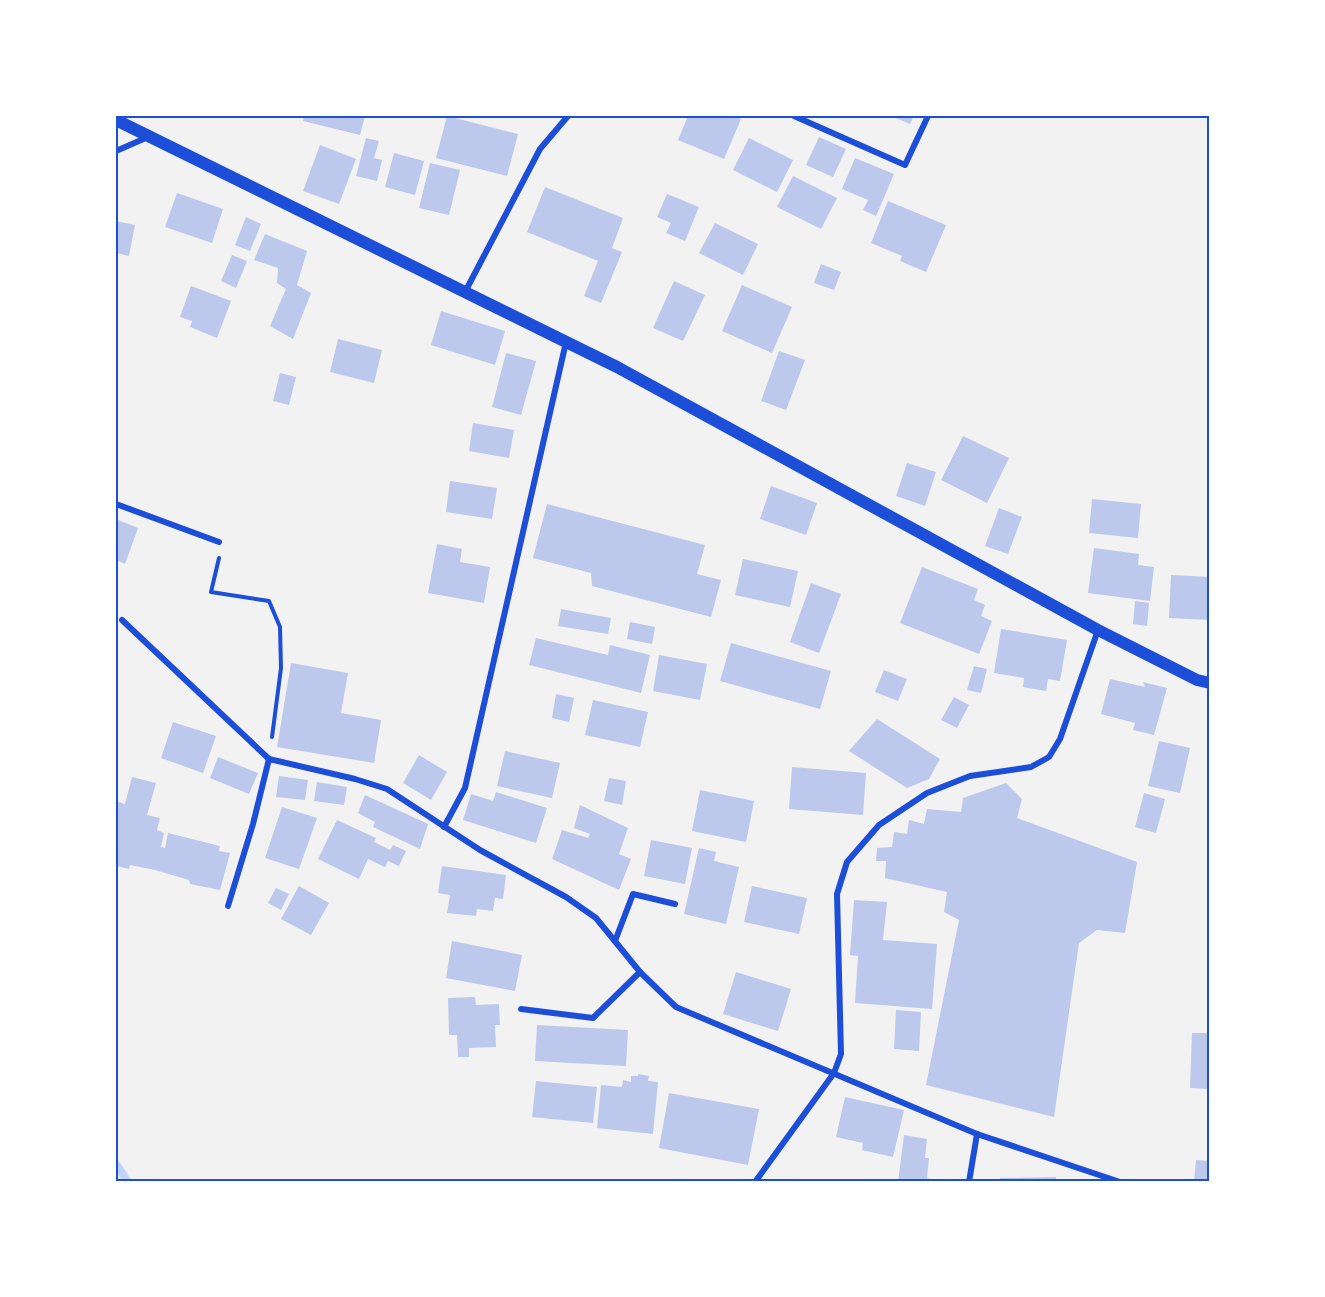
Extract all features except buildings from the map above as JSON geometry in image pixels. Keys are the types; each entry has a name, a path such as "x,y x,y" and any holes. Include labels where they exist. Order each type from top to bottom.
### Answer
{"main road":[{"path":"116,120 566,341 1098,630 1197,680 1209,683"}],"street":[{"path":"465,292 540,149 568,116"},
{"path":"794,116 905,165 928,116"},
{"path":"116,151 149,137"},
{"path":"444,826 465,788 566,341"},
{"path":"116,504 219,542"},
{"path":"122,620 269,759 355,778 387,789 480,850 566,897 596,918 639,972 676,1008 977,1134 1120,1182"},
{"path":"755,1182 834,1073 842,1054 837,894 847,862 879,825 927,793 970,776 1031,767 1049,757 1060,739 1098,630"},
{"path":"228,906 253,824 269,759"},
{"path":"615,941 633,894 675,904"},
{"path":"520,1009 593,1018 639,972"},
{"path":"969,1182 977,1134"}],"path":[{"path":"219,542 219,559 211,592 269,601 280,627 281,668 269,759"}],"waterway":[{"path":"116,1164 128,1182"}]}
